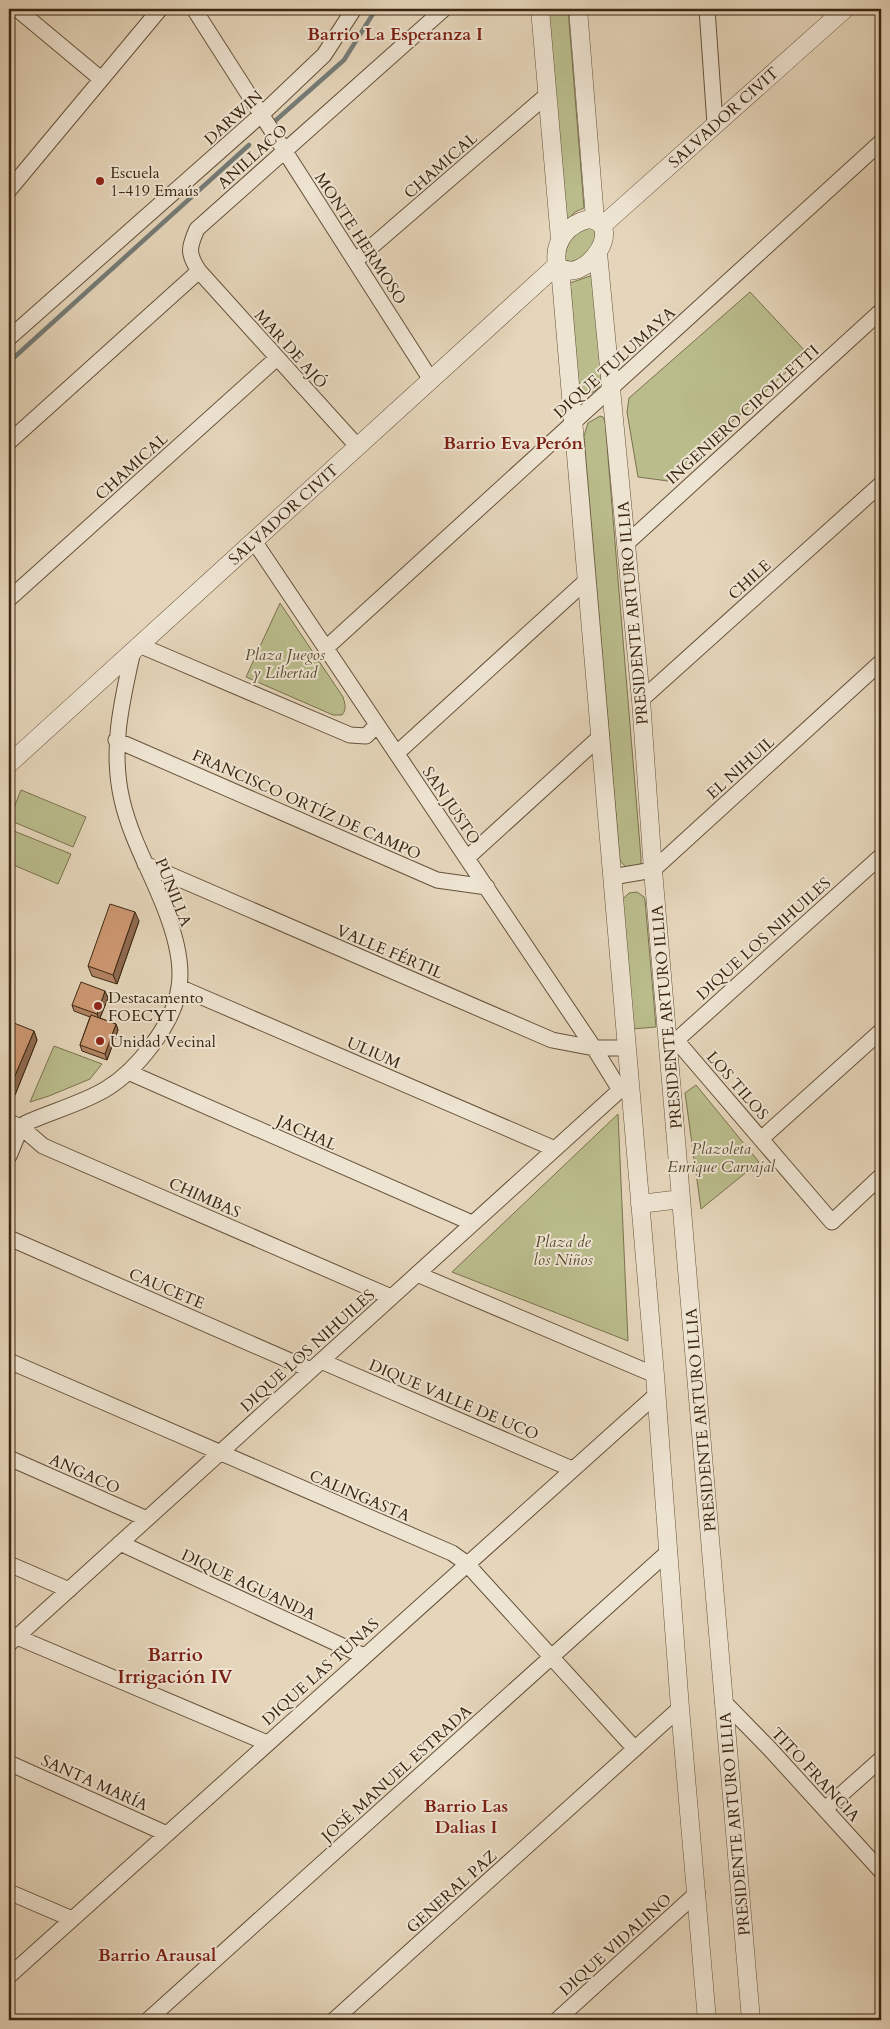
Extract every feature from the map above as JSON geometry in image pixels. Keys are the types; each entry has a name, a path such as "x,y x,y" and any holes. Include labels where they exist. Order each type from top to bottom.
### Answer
{"street":[{"path":"16,9 101,79"},
{"path":"9,190 14,173 101,79 160,9"},
{"name":"MONTE HERMOSO","path":"194,9 431,380"},
{"name":"DARWIN","path":"9,338 262,114 324,55 354,9"},
{"name":"ANILLACO","path":"199,271 191,259 190,245 197,229 444,9"},
{"path":"540,9 560,239"},
{"path":"559,266 565,270 575,269 591,261 598,253 604,238 599,222 578,9"},
{"path":"707,9 715,124"},
{"name":"SALVADOR CIVIT","path":"599,222 715,124 845,9"},
{"name":"CHAMICAL","path":"356,261 547,95"},
{"name":"DIQUE TULUMAYA","path":"326,648 881,142"},
{"path":"599,222 589,218 576,223 560,239 556,250 559,266 601,736 627,1048 625,1085 640,1204 655,1375 680,1708 707,2020"},
{"name":"PRESIDENTE ARTURO ILLIA","path":"598,253 641,700 653,870 672,1044 681,1199 751,2020"},
{"name":"SALVADOR CIVIT","path":"9,764 559,266"},
{"path":"9,442 199,271"},
{"name":"MAR DE AJÓ","path":"199,271 358,447"},
{"name":"INGENIERO CIPOLLETTI","path":"627,543 881,311"},
{"name":"CHAMICAL","path":"9,599 276,358"},
{"name":"CHILE","path":"641,700 881,484"},
{"name":"SAN JUSTO","path":"254,541 594,1048 625,1085"},
{"path":"396,753 586,580"},
{"path":"136,648 350,735 366,736 378,724"},
{"name":"PUNILLA","path":"15,1125 82,1101 104,1090 128,1072 158,1035 170,1013 179,987 180,968 172,931 165,909 130,829 121,798 116,740 121,702 136,648"},
{"name":"EL NIHUIL","path":"653,870 881,662"},
{"path":"467,858 601,736"},
{"name":"FRANCISCO ORTÍZ DE CAMPO","path":"116,740 437,880 487,888"},
{"name":"DIQUE LOS NIHUILES","path":"672,1044 881,856"},
{"name":"VALLE FÉRTIL","path":"144,864 552,1040 594,1048 627,1048"},
{"path":"612,876 653,870"},
{"name":"ULIUM","path":"179,987 555,1149"},
{"path":"762,1139 881,1031"},
{"name":"LOS TILOS","path":"672,1044 762,1139 832,1222 881,1176"},
{"name":"JACHAL","path":"128,1072 472,1224"},
{"name":"DIQUE LOS NIHUILES","path":"13,1641 625,1085"},
{"path":"9,1156 15,1125"},
{"name":"CHIMBAS","path":"15,1125 43,1146 391,1297"},
{"path":"640,1204 681,1199"},
{"name":"CAUCETE","path":"9,1238 316,1365"},
{"path":"418,1274 655,1375"},
{"name":"CALINGASTA","path":"9,1361 452,1553 466,1563 635,1749"},
{"name":"DIQUE VALLE DE UCO","path":"316,1365 572,1469"},
{"name":"DIQUE LAS TUNAS","path":"9,1976 656,1394"},
{"name":"ANGACO","path":"9,1458 147,1519"},
{"name":"DIQUE AGUANDA","path":"120,1543 364,1656"},
{"name":"JOSÉ MANUEL ESTRADA","path":"148,2020 668,1552"},
{"path":"9,1564 68,1590"},
{"path":"13,1641 267,1743"},
{"name":"TITO FRANCIA","path":"723,1701 769,1748 881,1871"},
{"name":"GENERAL PAZ","path":"334,2020 680,1708"},
{"path":"825,1810 881,1759"},
{"name":"SANTA MARÍA","path":"9,1763 167,1834"},
{"path":"9,1892 72,1919"},
{"name":"DIQUE VIDALINO","path":"556,2020 697,1893"}],"green space":[{"path":"548,9 568,9 584,208 575,212 566,222"},
{"path":"588,228 595,229 596,242 578,259 573,261 564,260 571,240"},
{"path":"593,275 601,380 596,390 584,394 579,389 570,283"},
{"path":"750,292 807,353 668,481 638,477 627,412 629,398"},
{"path":"600,416 605,421 641,858 639,865 626,867 620,861 584,436 588,423"},
{"name":"Plaza Juegos y Libertad","path":"280,603 343,697 345,709 342,715 333,715 246,677"},
{"path":"21,790 86,817 73,847 9,820"},
{"path":"9,829 71,854 58,884 9,863"},
{"path":"637,892 645,900 656,1027 632,1029 622,900 629,893"},
{"path":"54,1046 102,1064 90,1079 30,1102"},
{"name":"Plazoleta Enrique Carvajal","path":"696,1085 759,1162 701,1209 685,1093"},
{"name":"Plaza de los Niños","path":"618,1114 628,1341 452,1272"}],"building":[{"path":"110,904 135,912 113,975 88,966"},
{"path":"81,982 105,991 97,1014 72,1005"},
{"name":"Unidad Vecinal","path":"91,1015 116,1024 105,1054 80,1045"},
{"path":"14,1023 34,1031 11,1085 9,1084 9,1035"}],"waterway":[{"path":"275,121 344,60 376,9"},
{"path":"9,362 249,145"}],"place":[{"name":"Escuela 1-419 Emaús","path":"100,181"},
{"name":"Destacamento FOECYT","path":"98,1006"},
{"name":"Unidad Vecinal","path":"100,1041"}],"district":[{"name":"Barrio La Esperanza I","path":"395,34"},
{"name":"Barrio Eva Perón","path":"513,443"},
{"name":"Barrio Irrigación IV","path":"175,1665"},
{"name":"Barrio Las Dalias I","path":"466,1816"},
{"name":"Barrio Arausal","path":"157,1955"}]}
